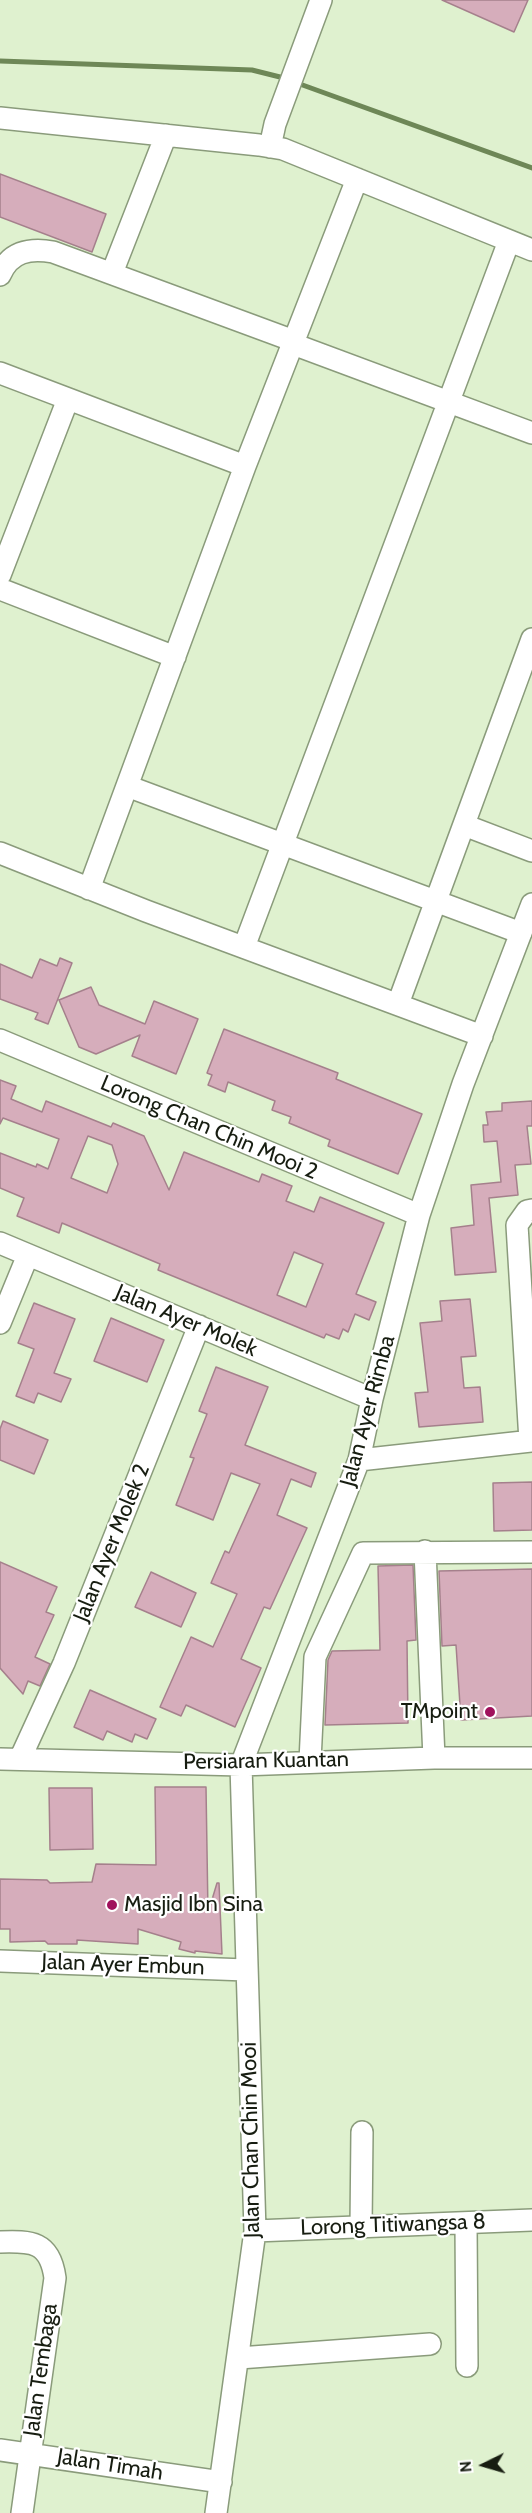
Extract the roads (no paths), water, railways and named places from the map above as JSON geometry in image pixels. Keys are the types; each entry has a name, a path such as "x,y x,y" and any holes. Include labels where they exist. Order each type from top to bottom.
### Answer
{"street":[{"path":"270,147 283,103 321,0"},
{"path":"0,118 283,149 532,250"},
{"path":"112,273 166,135"},
{"path":"89,889 245,466 357,179"},
{"path":"244,947 509,241"},
{"path":"0,274 4,265 11,258 31,249 53,252 532,433"},
{"path":"0,373 245,466"},
{"path":"0,575 68,399"},
{"path":"0,589 175,657"},
{"path":"398,1004 532,639"},
{"path":"127,786 521,933"},
{"path":"464,825 532,851"},
{"path":"0,853 89,889 482,1036"},
{"name":"Jalan Ayer Rimba","path":"241,1765 359,1460 372,1399 419,1215 463,1084 532,904"},
{"name":"Lorong Chan Chin Mooi 2","path":"0,1040 419,1215"},
{"path":"359,1460 531,1441 517,1225 527,1211 532,1210"},
{"name":"Jalan Ayer Molek","path":"0,1243 372,1399"},
{"path":"0,1323 28,1255"},
{"name":"Jalan Ayer Molek 2","path":"10,1759 64,1664 199,1326"},
{"path":"425,1551 434,1758"},
{"path":"310,1761 315,1657 363,1553 532,1551"},
{"name":"Persiaran Kuantan","path":"10,1759 241,1765 434,1758 532,1758"},
{"name":"Jalan Chan Chin Mooi","path":"216,2513 255,2231 241,1765"},
{"name":"Jalan Ayer Embun","path":"0,1961 246,1970"},
{"path":"361,2227 362,2132"},
{"name":"Lorong Titiwangsa 8","path":"255,2231 532,2220"},
{"path":"466,2223 467,2366"},
{"name":"Jalan Tembaga","path":"0,2242 27,2241 41,2246 53,2265 55,2278 22,2513"},
{"path":"239,2358 430,2344"},
{"name":"Jalan Timah","path":"0,2450 220,2482"}],"waterway":[{"path":"0,61 252,70 288,79"},
{"path":"297,83 532,168"}],"place":[{"name":"TMpoint","path":"490,1712"},
{"name":"Masjid Ibn Sina","path":"112,1905"}]}
